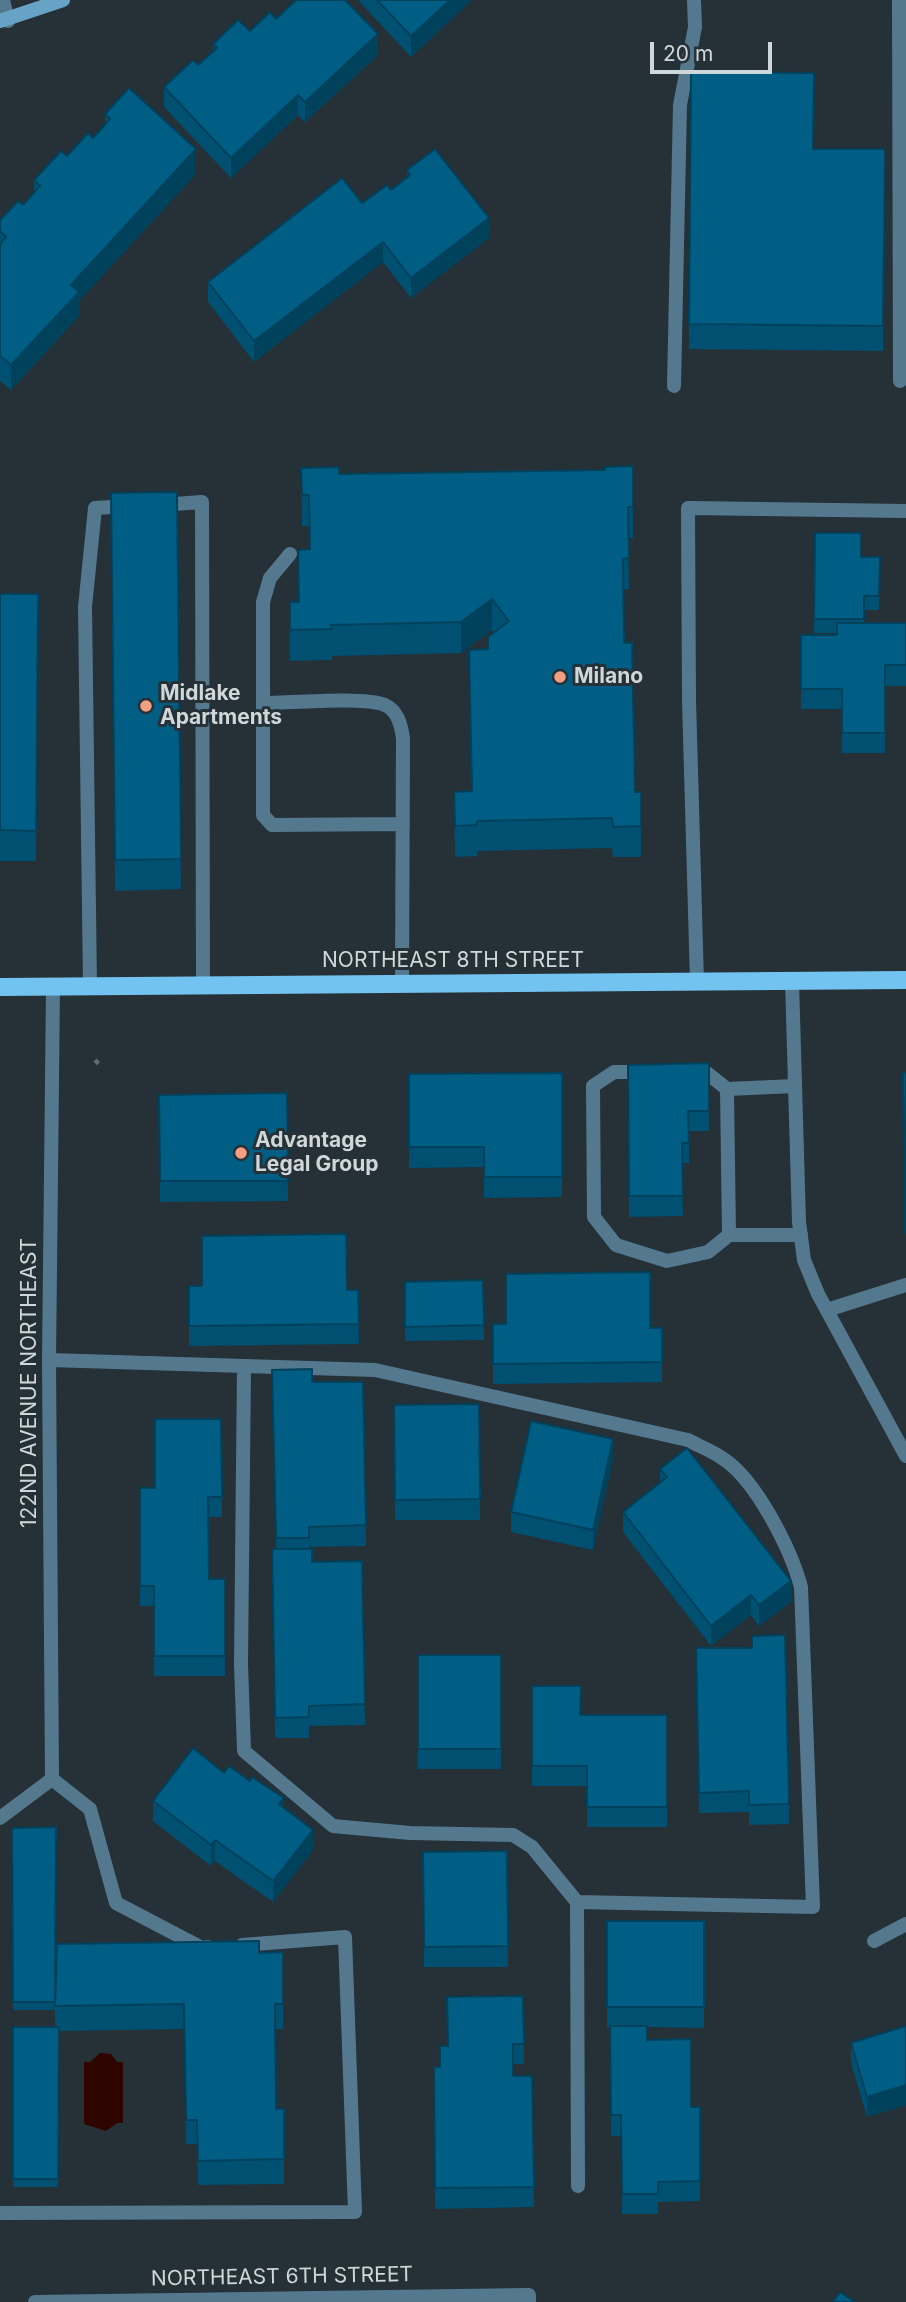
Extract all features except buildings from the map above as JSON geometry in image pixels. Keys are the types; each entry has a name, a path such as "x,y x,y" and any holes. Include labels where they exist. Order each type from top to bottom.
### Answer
{"main road":[{"name":"NORTHEAST 8TH STREET","path":"0,987 906,980"}],"street":[{"path":"4,0 4,21 63,0"},
{"path":"674,386 680,105 695,27 694,0"},
{"path":"899,0 900,381"},
{"path":"90,986 87,918 86,607 95,508 202,502 203,986"},
{"path":"698,982 689,700 688,508 906,511"},
{"path":"290,554 270,578 262,602 263,815 272,825 402,824"},
{"path":"263,703 368,702 386,705 400,720 402,984"},
{"path":"792,981 804,1260 827,1310 906,1456"},
{"name":"122ND AVENUE NORTHEAST","path":"52,1779 49,1360 53,987"},
{"path":"654,1072 614,1072 593,1086 594,1217 616,1245 667,1261 708,1252 729,1235 801,1235"},
{"path":"680,1072 707,1073 727,1089 795,1086"},
{"path":"727,1089 729,1235"},
{"path":"827,1310 906,1285"},
{"path":"49,1360 375,1370 688,1440 725,1459 763,1503 793,1556 802,1587 813,1906 577,1902"},
{"path":"244,1366 241,1664 244,1751 333,1826 410,1833 513,1835 533,1847 577,1902 578,2186"},
{"path":"0,1818 52,1779 90,1809 116,1903 202,1948 345,1937 355,2212 0,2213"},
{"path":"874,1941 906,1924"},
{"name":"NORTHEAST 6TH STREET","path":"35,2302 529,2298"}],"path":[{"path":"95,1060 100,1065"}],"shaded area":[{"path":"100,2053 111,2054 117,2062 123,2062 123,2123 117,2123 106,2131 84,2124 84,2062 90,2062"}],"place":[{"name":"Milano","path":"560,677"},
{"name":"Midlake Apartments","path":"146,706"},
{"name":"Advantage Legal Group","path":"241,1153"}]}
